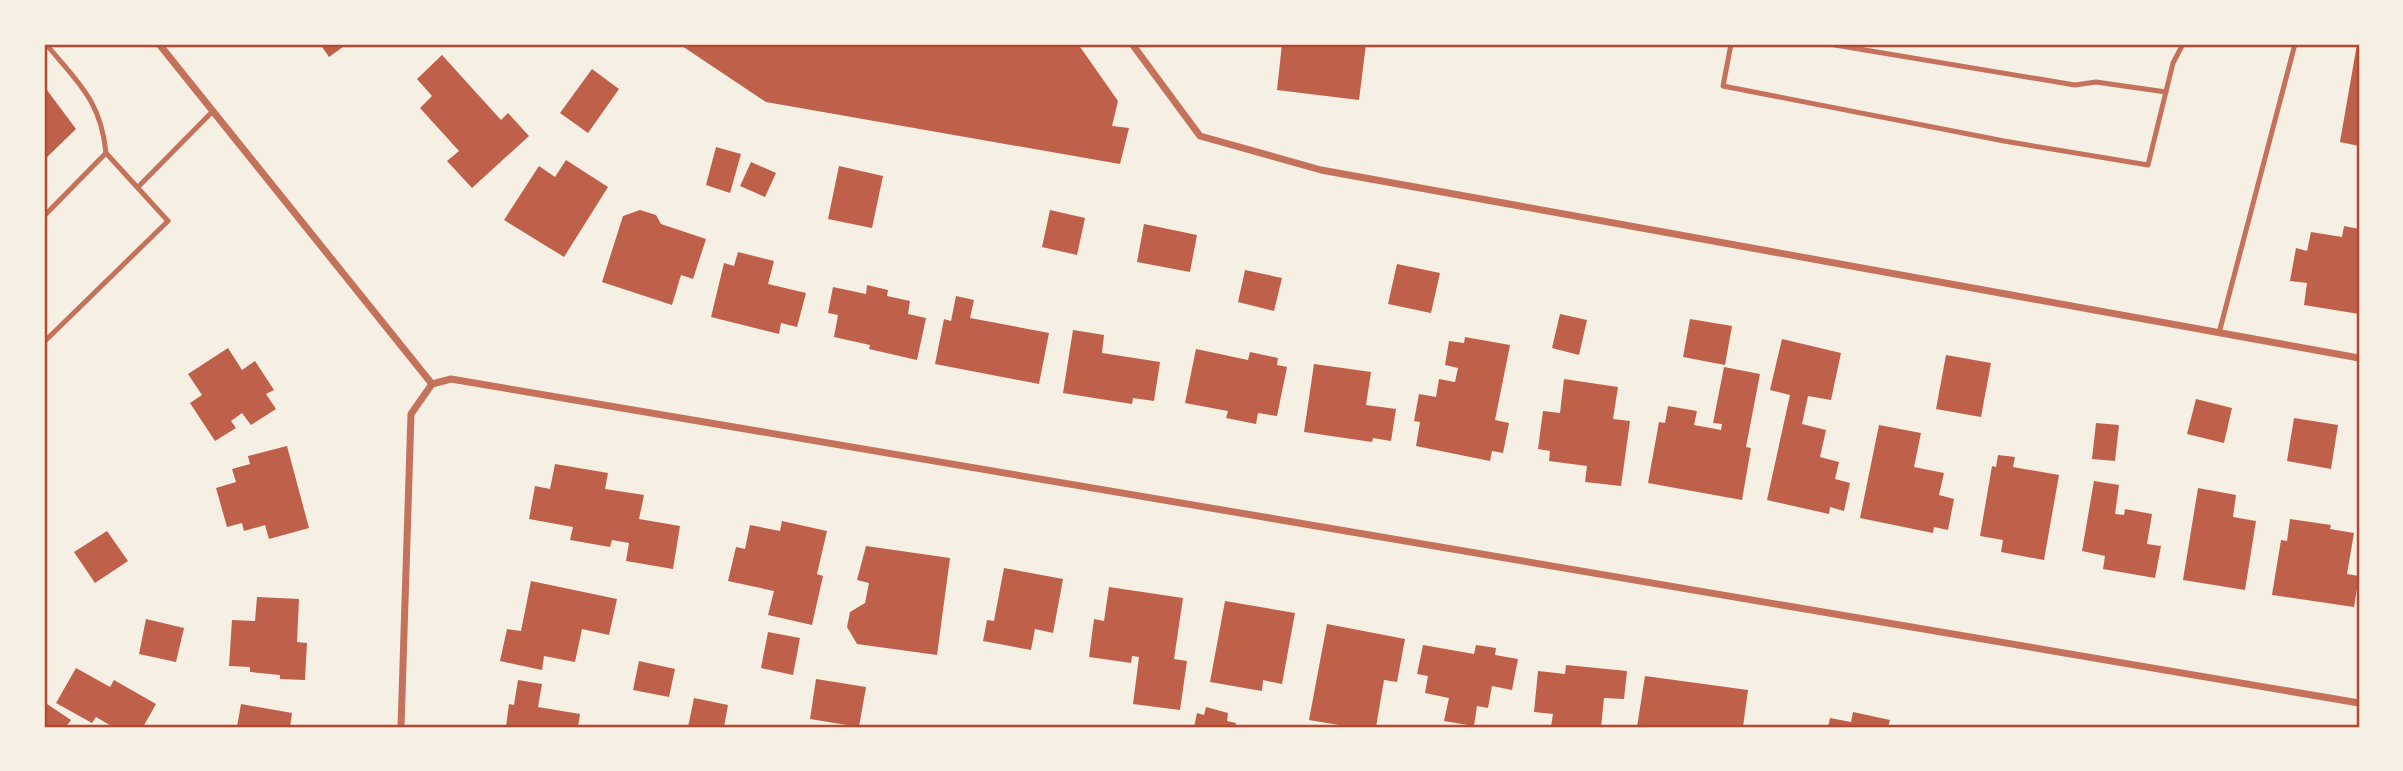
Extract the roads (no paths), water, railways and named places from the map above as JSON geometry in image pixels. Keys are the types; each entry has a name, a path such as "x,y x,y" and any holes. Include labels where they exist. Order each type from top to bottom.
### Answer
{"street":[{"path":"159,44 432,384"},
{"path":"1132,44 1200,136 1321,170 2359,358"},
{"path":"401,727 411,414 432,384 451,379 2359,702"}],"lane":[{"path":"44,342 168,221 106,153 104,130 94,103 46,44"},
{"path":"1731,44 1723,86 2004,141 2148,165 2173,62 2183,44"},
{"path":"1829,44 2075,85 2096,82 2166,92"},
{"path":"2219,333 2295,44"},
{"path":"138,187 213,111"},
{"path":"44,216 106,153"}]}
